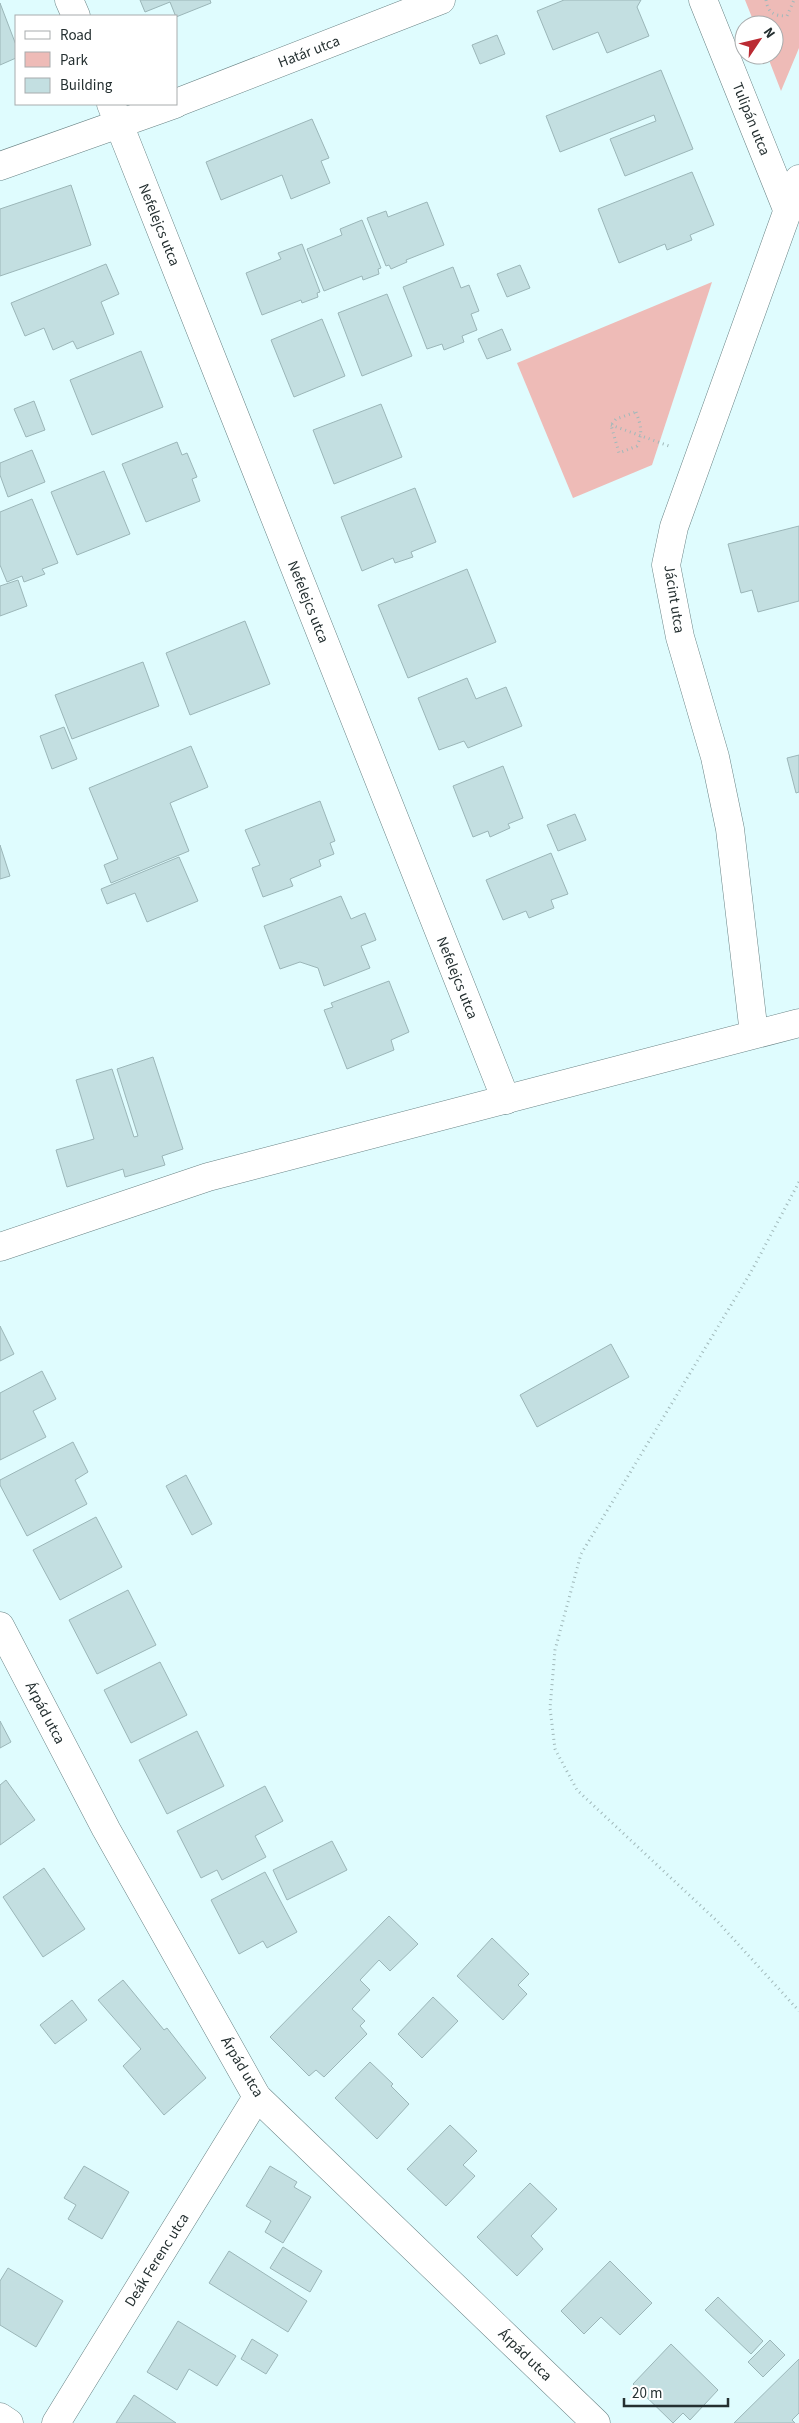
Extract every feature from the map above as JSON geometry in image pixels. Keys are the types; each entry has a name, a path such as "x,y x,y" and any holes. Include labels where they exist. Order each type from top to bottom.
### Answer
{"street":[{"path":"70,0 76,15"},
{"name":"Határ utca","path":"178,102 442,0"},
{"name":"Tulipán utca","path":"703,0 787,209"},
{"name":"Határ utca","path":"0,166 115,114 165,105"},
{"name":"Nefelejcs utca","path":"115,114 506,1100"},
{"name":"Jácint utca","path":"754,1034 730,829 714,757 680,637 666,565 674,527 799,178"},
{"path":"0,1247 208,1177 799,1023"},
{"name":"Árpád utca","path":"0,1626 106,1829 257,2097 596,2423"},
{"name":"Deák Ferenc utca","path":"56,2423 257,2097"},
{"path":"0,2417 9,2423"}],"path":[{"path":"766,0 769,10 776,16 787,16 794,0"},
{"path":"636,412 643,430 637,446 619,453 611,425 616,419 636,412"},
{"path":"611,425 699,457"},
{"path":"799,1182 751,1272 581,1554 555,1650 550,1708 555,1749 577,1790 717,1921 799,2011"}],"green space":[{"path":"745,0 799,0 799,48 781,91 771,65 784,65 784,15 751,15"},
{"path":"712,282 652,465 573,498 517,363"}],"building":[{"path":"140,0 210,0 211,3 178,16 175,15 170,2 145,12"},
{"path":"564,0 641,0 637,7 649,36 607,53 598,32 553,50 537,11"},
{"path":"0,3 15,42 15,58 0,65"},
{"path":"497,35 505,54 480,64 472,45"},
{"path":"661,70 693,149 625,176 610,139 656,121 654,115 560,152 546,116"},
{"path":"312,119 329,158 321,161 330,183 291,199 282,175 221,200 206,162"},
{"path":"692,172 714,225 690,235 692,240 667,250 665,244 619,263 598,209"},
{"path":"71,185 91,245 0,276 0,209"},
{"path":"427,202 444,245 406,260 407,262 391,269 389,265 386,266 367,218 386,211 388,217"},
{"path":"362,220 381,268 378,269 379,274 363,280 362,276 324,291 307,249 342,235 340,229"},
{"path":"302,244 320,292 317,293 318,297 302,303 301,300 262,315 246,273 281,259 278,253"},
{"path":"106,264 119,294 101,302 114,334 77,349 73,341 53,350 44,328 25,336 11,303"},
{"path":"520,265 530,288 507,297 497,274"},
{"path":"453,267 461,288 469,285 479,311 471,314 477,330 462,336 464,342 444,350 442,344 427,349 403,287"},
{"path":"387,294 412,356 362,376 338,313"},
{"path":"322,319 345,376 294,397 271,340"},
{"path":"502,329 511,350 487,359 478,339"},
{"path":"141,351 163,407 92,435 70,380"},
{"path":"34,401 45,430 26,437 14,409"},
{"path":"381,404 402,457 334,484 313,430"},
{"path":"177,442 182,455 187,453 197,477 192,479 200,501 146,522 122,464"},
{"path":"32,450 45,482 8,497 0,475 0,463"},
{"path":"104,471 130,534 77,555 51,492"},
{"path":"415,488 436,542 411,552 413,557 395,563 393,558 362,571 341,517"},
{"path":"32,499 58,563 42,569 45,574 24,582 22,576 7,582 0,565 0,512"},
{"path":"799,526 799,601 758,612 752,590 741,593 728,544"},
{"path":"467,569 496,642 408,678 378,605"},
{"path":"18,580 27,606 0,616 0,586"},
{"path":"245,621 270,684 190,715 166,653"},
{"path":"143,662 159,706 72,739 55,695"},
{"path":"467,678 476,699 506,687 522,726 468,748 464,741 439,750 418,698"},
{"path":"64,727 77,759 52,769 40,736"},
{"path":"191,746 208,787 170,803 189,851 111,883 104,865 118,859 89,788"},
{"path":"799,755 799,792 796,793 787,758"},
{"path":"503,766 523,818 508,824 510,828 490,837 488,831 473,837 453,786"},
{"path":"320,801 335,841 330,843 334,854 319,860 321,866 290,879 293,886 263,897 252,868 260,865 245,830"},
{"path":"575,814 586,840 558,851 547,825"},
{"path":"0,845 10,876 0,879"},
{"path":"551,853 568,894 551,900 554,908 529,918 526,911 503,920 486,880"},
{"path":"179,857 198,901 147,922 135,893 107,904 101,889"},
{"path":"341,896 351,919 365,913 376,940 361,946 370,968 324,986 318,968 300,962 280,969 264,926"},
{"path":"389,981 409,1032 391,1040 394,1050 347,1069 324,1010 333,1007 331,1003"},
{"path":"153,1057 183,1149 162,1156 165,1165 125,1177 123,1169 67,1187 56,1150 94,1139 76,1080 112,1069 134,1137 138,1136 117,1069"},
{"path":"0,1326 14,1354 0,1361"},
{"path":"611,1344 629,1377 537,1427 520,1395"},
{"path":"42,1371 56,1399 33,1411 46,1437 0,1460 0,1393"},
{"path":"73,1442 88,1472 75,1480 87,1504 27,1536 0,1485 0,1480"},
{"path":"186,1475 212,1524 192,1535 166,1486"},
{"path":"96,1517 122,1567 60,1600 33,1550"},
{"path":"128,1590 156,1645 97,1674 69,1620"},
{"path":"160,1662 187,1715 131,1743 104,1690"},
{"path":"0,1721 11,1742 0,1748"},
{"path":"197,1731 224,1786 167,1814 139,1760"},
{"path":"6,1780 35,1820 0,1845 0,1785"},
{"path":"265,1786 283,1821 255,1836 266,1857 222,1880 217,1870 201,1878 177,1831"},
{"path":"332,1841 347,1870 287,1900 273,1870"},
{"path":"44,1868 85,1929 43,1957 3,1897"},
{"path":"265,1872 297,1932 267,1948 263,1941 239,1954 211,1900"},
{"path":"389,1916 418,1944 390,1971 379,1960 360,1980 370,1990 352,2009 365,2021 360,2026 367,2034 324,2077 316,2070 309,2076 270,2037"},
{"path":"492,1938 529,1974 518,1985 527,1994 503,2020 457,1976"},
{"path":"123,1980 164,2030 167,2028 206,2078 164,2115 123,2066 141,2049 98,2000"},
{"path":"433,1997 458,2021 422,2058 398,2034"},
{"path":"72,2000 87,2020 55,2044 40,2025"},
{"path":"370,2062 393,2084 391,2086 409,2104 377,2139 335,2098"},
{"path":"450,2125 477,2151 463,2165 475,2176 446,2206 407,2169"},
{"path":"84,2166 129,2192 102,2239 68,2219 76,2205 64,2198"},
{"path":"270,2166 297,2182 294,2187 311,2197 283,2243 265,2232 271,2221 246,2206"},
{"path":"530,2183 557,2209 531,2236 543,2249 517,2276 477,2237"},
{"path":"283,2247 322,2271 310,2292 270,2268"},
{"path":"229,2251 307,2301 288,2332 209,2283"},
{"path":"610,2261 652,2303 620,2335 601,2317 584,2334 561,2311"},
{"path":"8,2268 63,2301 36,2347 0,2325 0,2281"},
{"path":"718,2297 763,2341 751,2354 705,2310"},
{"path":"178,2321 236,2356 217,2386 189,2369 177,2390 147,2372"},
{"path":"252,2339 278,2355 266,2374 241,2359"},
{"path":"770,2340 785,2355 763,2377 748,2362"},
{"path":"671,2344 718,2390 690,2420 683,2413 673,2423 633,2384"},
{"path":"799,2359 799,2413 792,2420 795,2423 734,2423"},
{"path":"134,2395 176,2423 116,2423"}]}
